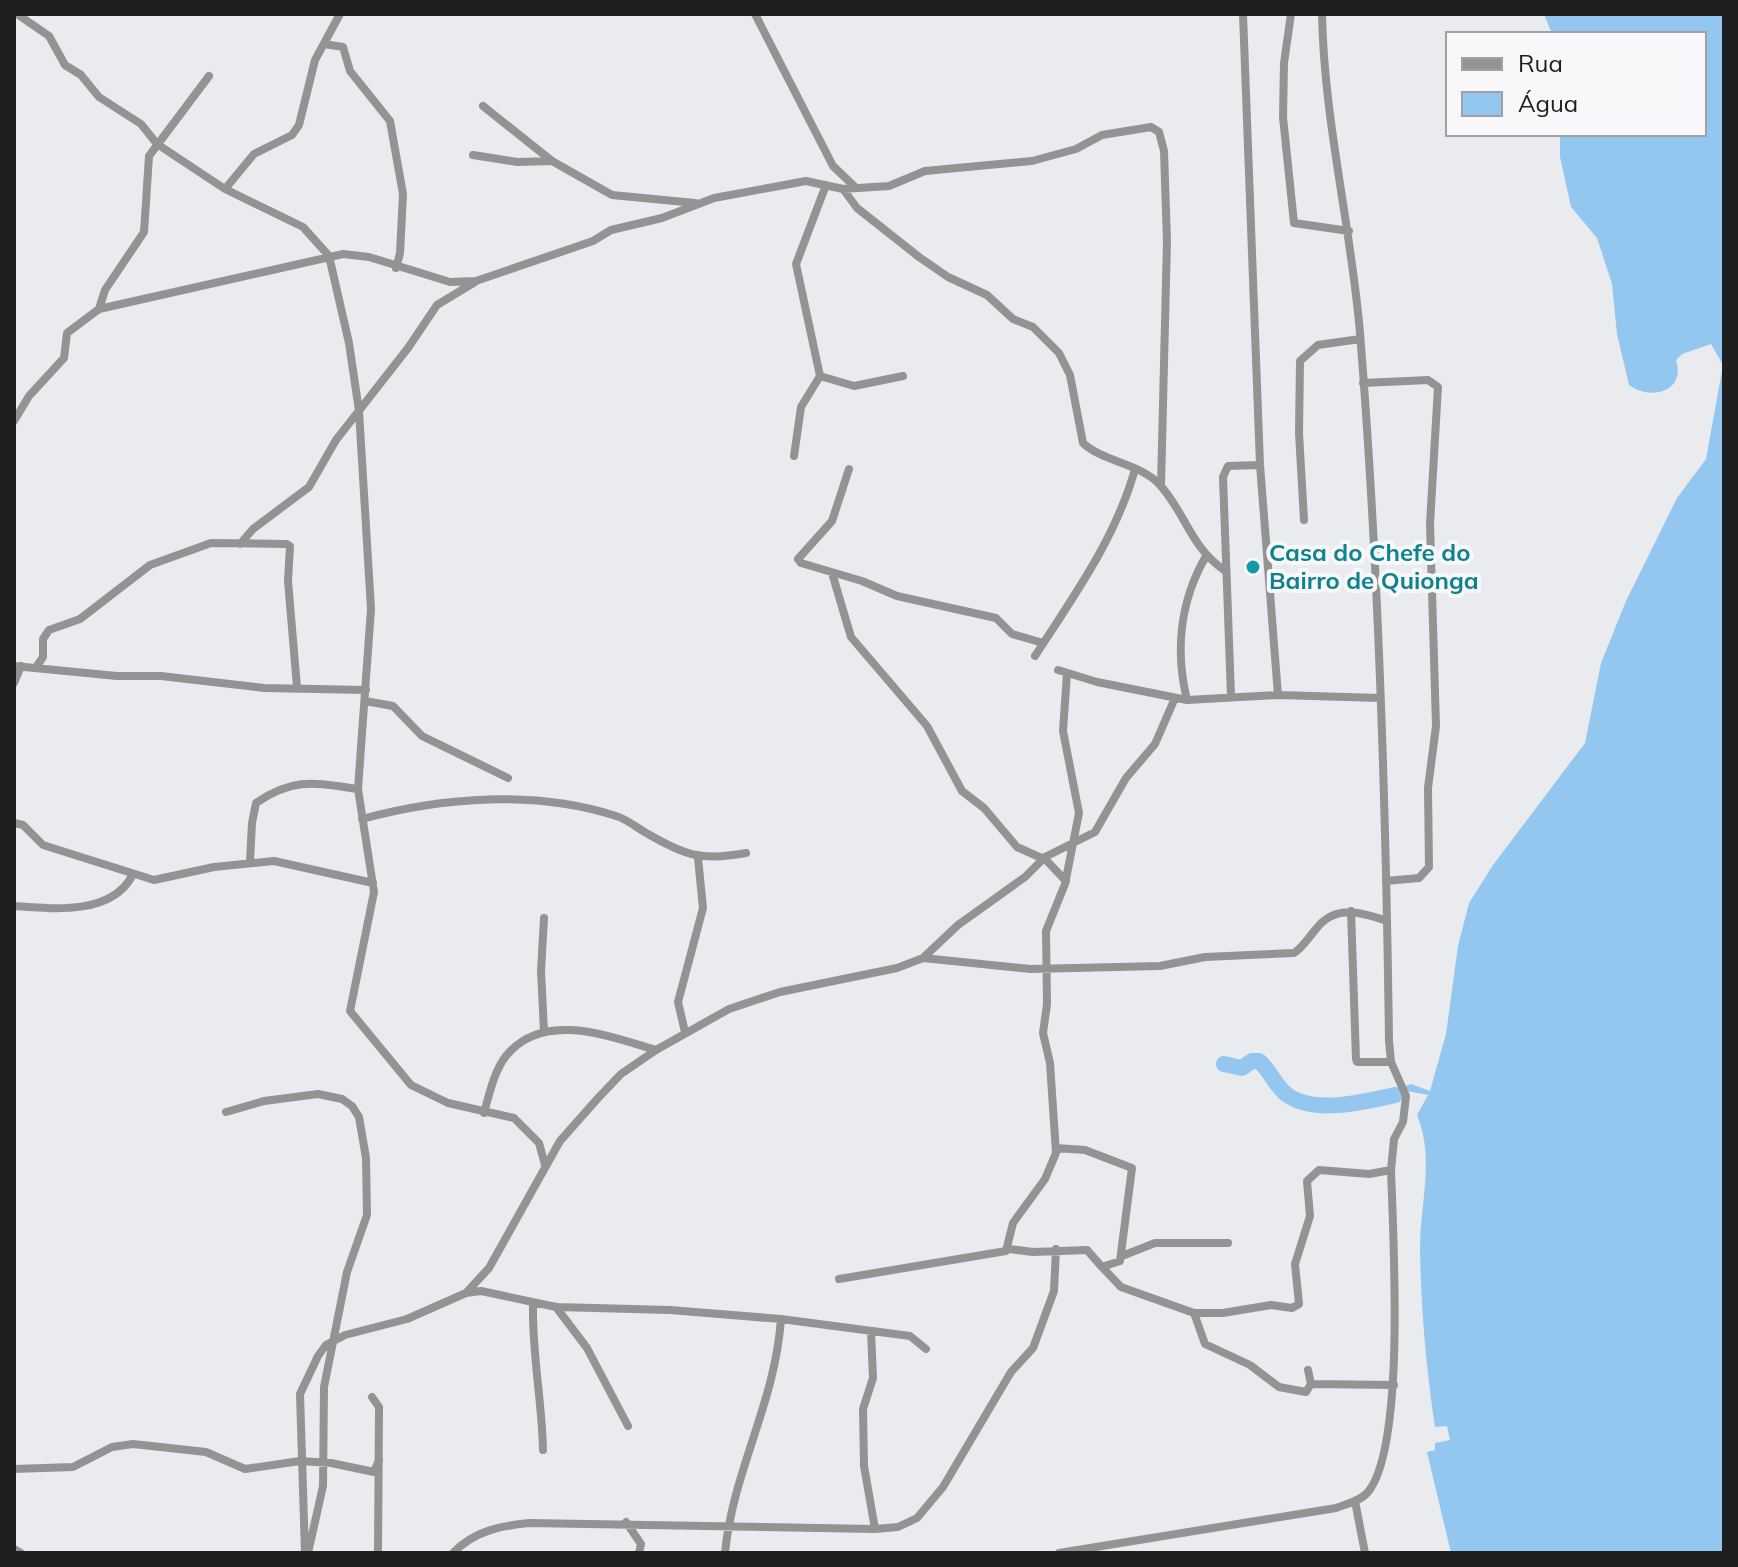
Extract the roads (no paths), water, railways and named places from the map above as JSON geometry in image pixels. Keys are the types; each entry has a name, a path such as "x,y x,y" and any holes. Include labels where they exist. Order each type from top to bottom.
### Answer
{"street":[{"path":"17,14 49,36 65,65 81,75 99,97 127,112 157,144 225,189 303,227 329,256 349,343 359,411 371,609 358,789 373,883 372,910 350,1006 352,1018 391,1066 420,1092 484,1113 514,1118 539,1143 545,1165"},
{"path":"225,189 254,154 292,135 299,125 315,60 340,14"},
{"path":"755,14 833,166 855,187"},
{"path":"1243,14 1260,465 1278,695"},
{"path":"1291,14 1284,63 1283,117 1294,223 1349,231"},
{"path":"1059,1553 1124,1540 1336,1508 1366,1496 1375,1480 1394,1385 1391,1170 1394,1139 1403,1122 1406,1096 1391,1062 1374,519 1349,231 1327,93 1322,14"},
{"path":"324,44 343,47 350,71 390,121 403,194 400,253 396,268"},
{"path":"99,309 105,290 144,232 146,167 157,144 178,121 194,93 209,76"},
{"path":"483,106 552,161 612,195 696,203"},
{"path":"240,544 253,529 309,487 336,440 437,305 476,281 593,241 611,230 662,218 696,203 793,182 843,189 889,186 931,170 1032,161 1076,149 1102,135 1151,127 1159,132 1164,151 1167,241 1161,486"},
{"path":"473,155 517,162 552,161"},
{"path":"794,456 801,407 820,376 796,264 826,185"},
{"path":"843,189 857,208 919,257 948,277 987,295 1015,321 1033,327 1059,353 1070,375 1083,443 1161,486 1206,556 1224,570"},
{"path":"14,421 29,396 64,358 67,333 99,309 329,256 369,257 396,268 450,282 476,281"},
{"path":"1304,520 1299,433 1300,361 1318,345 1360,339"},
{"path":"820,376 854,386 903,376"},
{"path":"1363,383 1428,380 1438,387 1430,524 1436,726 1428,788 1429,867 1419,878 1386,881"},
{"path":"1231,696 1224,570 1224,471 1235,464 1260,465"},
{"path":"849,469 832,521 798,559 801,563 897,596 912,596 963,613 996,618 1012,634 1043,643"},
{"path":"1035,656 1105,546 1128,496 1135,469"},
{"path":"37,666 43,657 43,639 49,630 80,619 141,570 200,545 290,546 288,581 297,687"},
{"path":"1187,700 1178,658 1186,601 1206,556"},
{"path":"832,573 851,637 927,726 962,791 984,808 1017,847 1042,859 1066,881"},
{"path":"14,683 18,666 37,666 249,687 366,690"},
{"path":"1009,1249 1013,1223 1045,1179 1056,1148 1050,1063 1043,1033 1047,1004 1046,928 1066,881 1079,813 1063,731 1063,672 1187,700 1278,695 1380,698"},
{"path":"466,1293 489,1268 560,1141 621,1074 685,1032 729,1009 780,992 897,968 923,958 958,925 1025,877 1042,859 1095,832 1126,778 1155,744 1175,698"},
{"path":"365,701 393,706 422,736 508,778"},
{"path":"250,861 256,803 272,792 303,782 358,789"},
{"path":"362,819 454,801 565,804 620,817 672,848 698,858 746,853"},
{"path":"14,823 23,825 43,845 132,876 154,880 250,861 274,861 373,883"},
{"path":"685,1032 678,1002 703,908 698,858"},
{"path":"14,906 50,909 101,903 123,892 132,876"},
{"path":"923,958 1011,970 1160,966 1205,957 1286,955 1299,950 1327,916 1351,911 1387,921"},
{"path":"1351,911 1356,1059 1357,1062 1391,1062"},
{"path":"544,918 541,971 544,1032"},
{"path":"484,1113 504,1058 532,1035 581,1031 656,1050"},
{"path":"226,1112 264,1101 318,1094 342,1099 352,1106 359,1117 366,1158 367,1215 347,1272 324,1387 324,1462 316,1526 306,1553"},
{"path":"1056,1148 1085,1150 1132,1168 1122,1256 1116,1265 1102,1267"},
{"path":"839,1279 1009,1249 1033,1252 1056,1249 1090,1251 1095,1262 1121,1287 1135,1290 1151,1301 1183,1307 1194,1313 1223,1313 1271,1305 1292,1308 1299,1304 1295,1264 1310,1216 1307,1181 1319,1170 1369,1174 1391,1170"},
{"path":"1122,1256 1155,1243 1228,1243"},
{"path":"453,1553 471,1537 504,1526 626,1522 875,1529 898,1527 917,1518 943,1487 1011,1372 1033,1348 1054,1291 1056,1249"},
{"path":"306,1553 298,1419 302,1384 318,1356 334,1340 407,1319 466,1293 491,1292 533,1305 556,1307 670,1310 781,1319 910,1336 926,1349"},
{"path":"533,1305 533,1359 542,1409 543,1450"},
{"path":"556,1307 587,1348 628,1426"},
{"path":"1194,1313 1205,1344 1250,1365 1285,1389 1306,1392 1311,1384 1308,1370"},
{"path":"725,1553 733,1497 769,1398 781,1319"},
{"path":"871,1331 873,1378 863,1409 864,1466 875,1529"},
{"path":"1311,1384 1394,1385"},
{"path":"372,1397 379,1407 378,1553"},
{"path":"14,1469 73,1467 112,1447 133,1444 206,1452 245,1469 300,1461 324,1462 374,1472 379,1460"},
{"path":"1355,1501 1365,1553"},
{"path":"626,1522 641,1544 639,1553"},
{"path":"1122,1553 1124,1540"},
{"path":"14,1549 21,1553"}],"water":[{"path":"1544,14 1724,14 1724,1553 1451,1553 1427,1452 1435,1450 1435,1443 1450,1440 1447,1426 1435,1427 1423,1316 1420,1249 1426,1165 1417,1115 1428,1095 1406,1091 1394,1100 1373,1098 1411,1084 1430,1091 1446,1034 1458,946 1469,903 1493,865 1585,743 1601,663 1626,601 1677,498 1706,459 1723,365 1711,344 1682,354 1676,360 1676,380 1664,390 1647,392 1629,385 1617,334 1612,284 1597,238 1571,207 1560,157 1560,136 1706,136 1706,32 1551,32"}],"waterway":[{"path":"1224,1064 1242,1068 1252,1061 1259,1061 1286,1094 1310,1104 1339,1105 1395,1095"}],"place":[{"name":"Casa do Chefe do Bairro de Quionga","path":"1253,567"}]}
